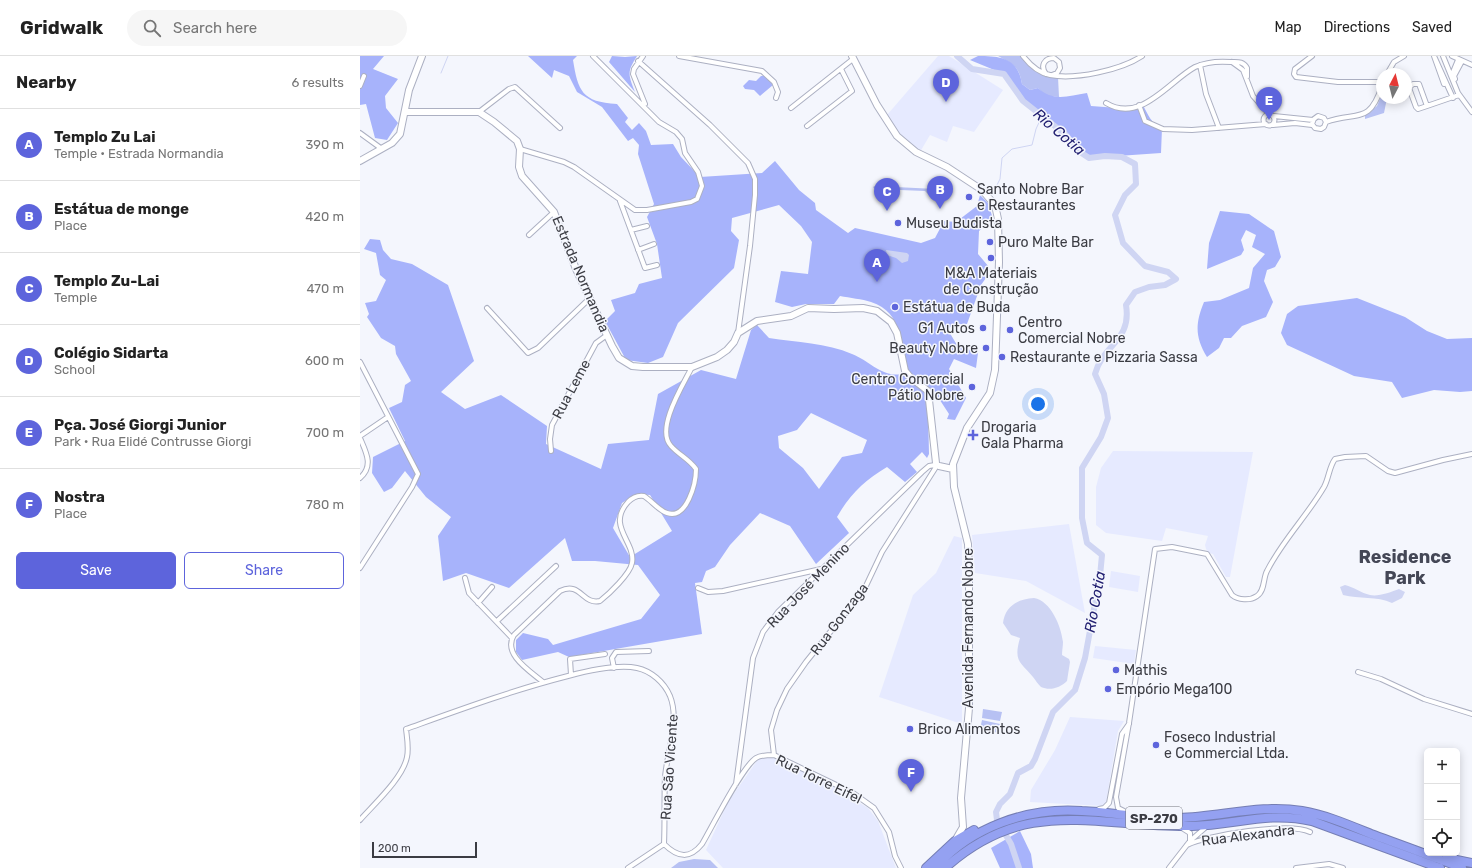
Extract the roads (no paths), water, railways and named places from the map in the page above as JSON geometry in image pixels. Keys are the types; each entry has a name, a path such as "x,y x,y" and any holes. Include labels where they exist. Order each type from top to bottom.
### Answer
{"highway":[{"name":"SP-270","path":"934,868 955,848 992,830 1006,821 1034,814 1081,810 1166,819 1200,817 1270,808 1287,809 1330,818 1462,868"},
{"name":"SP-270","path":"945,868 956,858 982,841 992,830 1011,828 1035,822 1057,819 1178,826 1210,824 1270,816 1298,818 1325,824 1438,868"},
{"path":"926,868 955,840 974,830 992,830"},
{"path":"1421,852 1472,863"}],"street":[{"path":"360,161 396,140 402,128 409,90 422,56"},
{"path":"405,112 479,112 517,141 520,149 564,162 574,167 635,210 647,210 691,202 697,199 701,193 702,186 700,176 686,157 682,139 676,132 660,122 593,56"},
{"path":"643,56 638,61 634,69 634,80 647,108"},
{"path":"679,56 762,71 774,82 778,92 776,98"},
{"path":"1023,56 1034,68 1046,74 1070,76 1132,63 1142,56"},
{"path":"1312,56 1298,66 1294,74 1298,78 1312,80 1376,82"},
{"path":"1390,68 1394,62 1404,56"},
{"path":"1434,56 1453,98"},
{"path":"1444,56 1453,74 1458,93"},
{"path":"1444,56 1452,85 1472,112"},
{"path":"1452,56 1472,65"},
{"path":"791,108 841,69 853,57"},
{"name":"Avenida Fernando Nobre","path":"853,57 877,105 897,136 916,152 947,168 982,190 995,205 998,219 999,262 995,370 990,393 967,428 953,466 954,487 968,544 969,576 969,708 961,798 963,820"},
{"path":"1046,74 1043,68 1044,63 1048,59 1054,58 1058,62 1060,68 1052,75"},
{"path":"1453,74 1460,60"},
{"name":"Estrada Normandia","path":"520,149 519,167 522,176 554,212 576,269 619,358 632,366 692,367 717,357 727,350 734,342 738,333 754,214 755,179 752,169 748,162 710,125 638,61"},
{"path":"1106,103 1114,107 1121,108 1139,105 1155,99 1187,72 1200,65 1219,61 1241,62 1246,66 1247,78 1253,96 1269,114 1274,116 1313,120 1320,116 1326,122"},
{"path":"1200,65 1206,94 1219,128"},
{"path":"808,126 852,91 841,69"},
{"path":"360,86 364,76"},
{"path":"1427,106 1419,84 1409,86 1418,109 1453,98 1458,93"},
{"path":"479,112 515,86 560,128"},
{"path":"1139,105 1145,121 1163,129 1192,130 1295,123 1312,125 1317,129 1321,129 1326,122 1360,115 1369,111 1376,102"},
{"path":"1266,124 1264,119 1269,114"},
{"path":"1273,125 1275,120 1274,116"},
{"path":"1312,125 1313,120"},
{"path":"360,133 382,149"},
{"path":"620,200 645,268 657,265"},
{"path":"529,235 554,212"},
{"path":"631,230 647,226"},
{"path":"638,250 654,244"},
{"path":"487,308 525,352 530,353 590,298"},
{"name":"Estrada Normandia","path":"738,333 757,320 791,316 808,308 863,308 881,313 891,322 897,333 905,371 910,377 928,391 937,465"},
{"name":"Rua Leme","path":"551,451 550,439 552,425 596,343 607,335"},
{"path":"360,362 416,469 418,477 360,568"},
{"path":"512,638 560,590 568,588 577,589 590,600 600,601 628,572 633,560 623,535 620,516 622,510 633,498 644,496 662,511 671,514 681,511 685,506 693,489 696,469 689,459 671,446 666,438 666,427 668,417 692,367"},
{"path":"360,478 367,469 368,455 360,437 388,417"},
{"path":"1166,819 1150,815 1125,812 1117,806 1116,797 1129,724 1155,549 1172,547 1207,554 1232,595 1237,599 1250,599 1258,596 1261,592 1268,569 1323,488 1331,465 1335,459 1366,456 1388,471 1395,473 1472,454"},
{"path":"937,465 953,466"},
{"name":"Rua José Menino","path":"735,786 752,663 758,643 769,622 821,569 922,472 929,466 937,465"},
{"name":"Rua Gonzaga","path":"774,755 771,730 777,710 796,675 812,650 864,590 882,552 937,465"},
{"path":"497,621 556,566"},
{"path":"698,588 708,592 723,591 821,569"},
{"path":"465,578 467,590 512,638 513,654 517,660 543,682"},
{"path":"478,603 492,587"},
{"path":"614,668 612,658 616,652 648,651"},
{"path":"570,675 570,659 605,654"},
{"name":"Rua São Vicente","path":"360,820 386,790 405,764 407,757 406,729 494,697 543,682 590,670 635,667 647,671 663,684 671,698 673,707 672,731 665,776 664,844"},
{"path":"1358,672 1381,679 1424,699 1472,714"},
{"path":"1059,811 1101,809 1108,805 1121,738 1123,731 1129,724"},
{"path":"1121,738 1126,739"},
{"name":"Rua Torre Eifel","path":"735,786 753,761 763,756 774,755 853,793 874,808 889,832 895,856 901,868"},
{"path":"628,868 664,844 669,849 680,855 687,855 696,852 735,786"},
{"path":"963,820 967,826 974,830"},
{"path":"955,840 962,831 963,820"},
{"path":"1170,868 1190,841 1210,824"},
{"path":"1178,826 1190,832 1190,841"},
{"name":"Rua Alexandra","path":"1187,845 1206,838 1282,828 1300,828 1310,832"},
{"path":"950,868 956,858"},
{"path":"1296,868 1329,864 1342,868"}],"waterway":[{"path":"441,73 448,56"},
{"name":"Rio Cotia","path":"957,56 972,69 1004,74 1023,101 1066,135 1077,150 1089,158 1105,156 1122,157 1135,164 1136,184 1125,195 1115,215 1123,243 1145,266 1168,272 1176,279 1165,285 1149,287 1135,292 1126,305 1127,317 1125,327 1116,342 1104,356 1095,374 1104,394 1108,418 1101,437 1082,468 1082,518 1087,543 1102,555 1100,576 1085,658 1075,690 1053,712 1035,759 1031,766 1018,773 1010,794 1000,804 996,812 997,820 1011,844 1019,868"},
{"path":"997,185 1000,179 1002,158 1012,149 1032,145 1036,129 1042,116"}],"place":[{"name":"Colégio Sidarta","path":"946,102"},
{"name":"Pça. José Giorgi Junior","path":"1269,120"},
{"name":"Santo Nobre Bar e Restaurantes","path":"969,197"},
{"name":"Estátua de monge","path":"940,209"},
{"name":"Templo Zu-Lai","path":"887,211"},
{"name":"Museu Budista","path":"898,223"},
{"name":"Puro Malte Bar","path":"990,242"},
{"name":"M&A Materiais de Construção","path":"991,258"},
{"name":"Templo Zu Lai","path":"877,282"},
{"name":"Estátua de Buda","path":"895,307"},
{"name":"G1 Autos","path":"983,328"},
{"name":"Centro Comercial Nobre","path":"1010,330"},
{"name":"Beauty Nobre","path":"986,348"},
{"name":"Restaurante e Pizzaria Sassa","path":"1002,357"},
{"name":"Centro Comercial Pátio Nobre","path":"972,387"},
{"name":"Drogaria Gala Pharma","path":"973,435"},
{"name":"Mathis","path":"1116,670"},
{"name":"Empório Mega100","path":"1108,689"},
{"name":"Brico Alimentos","path":"910,729"},
{"name":"Foseco Industrial e Commercial Ltda.","path":"1156,745"},
{"name":"Nostra","path":"911,792"}],"district":[{"name":"Residence Park","path":"1405,567"}]}
